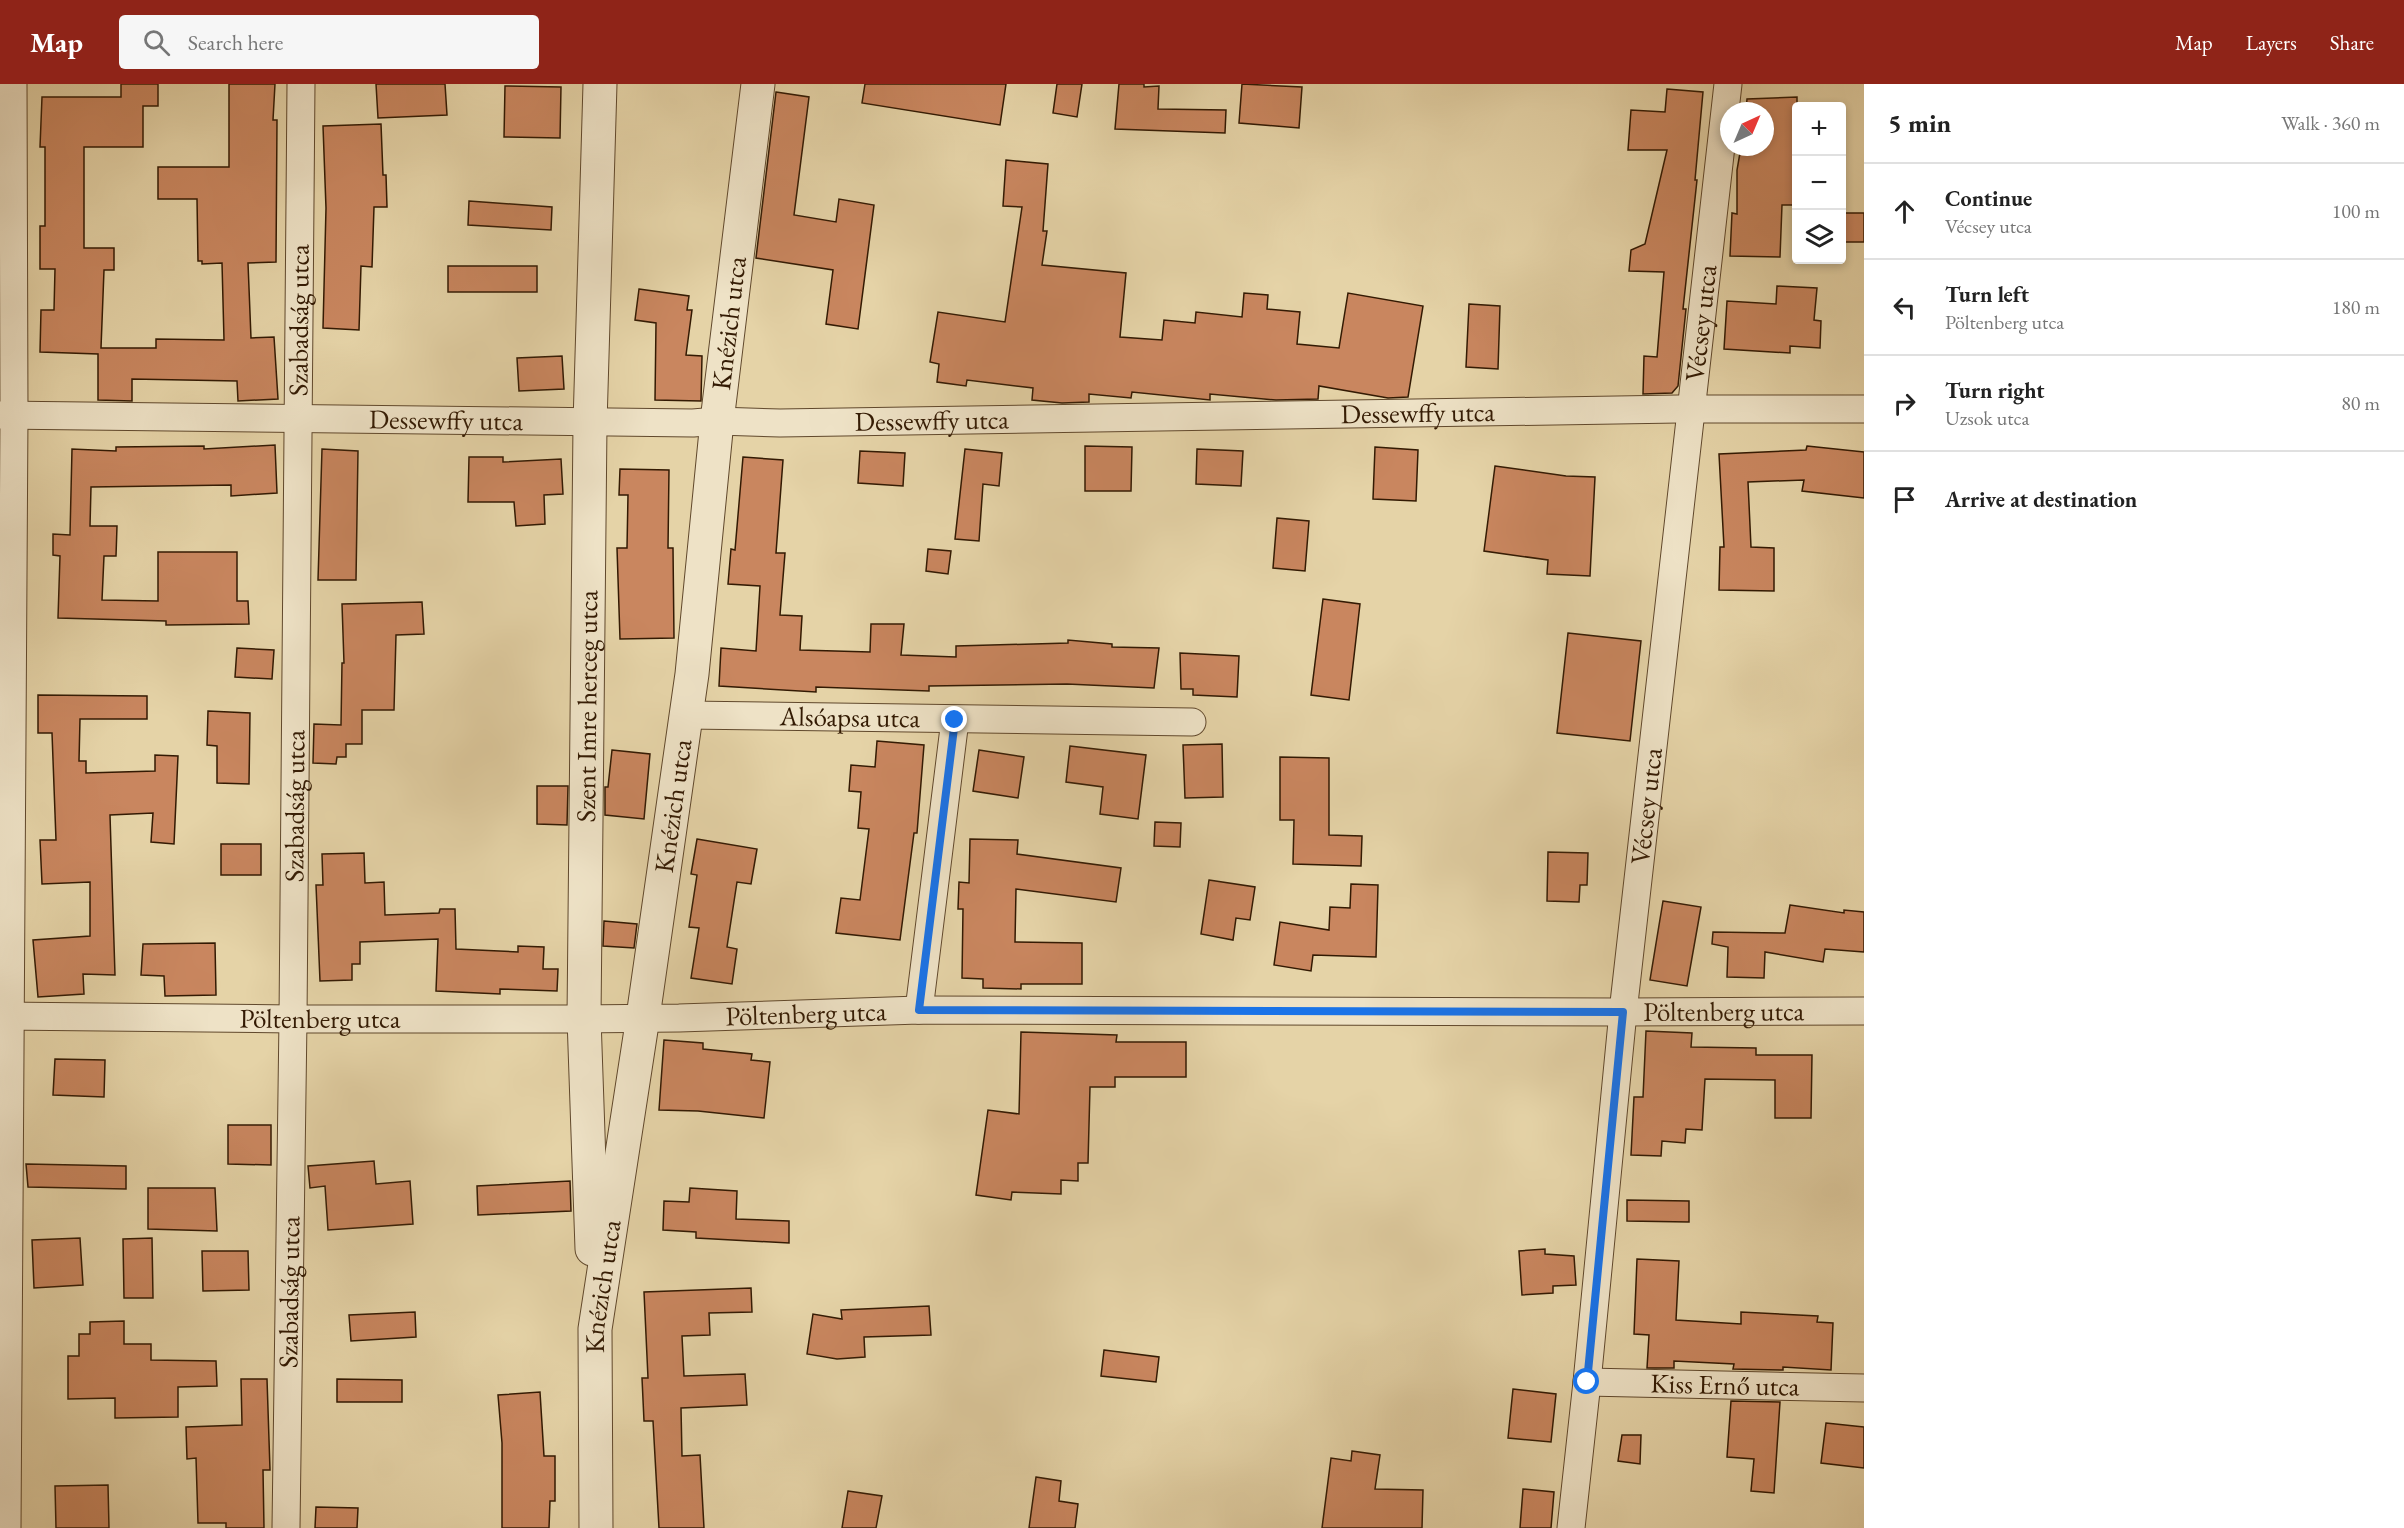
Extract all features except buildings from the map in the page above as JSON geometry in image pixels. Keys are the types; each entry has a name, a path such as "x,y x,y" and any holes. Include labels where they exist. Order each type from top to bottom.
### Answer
{"street":[{"path":"7,1528 5,1016 7,415 13,84"},
{"name":"Szabadság utca","path":"286,1528 301,84"},
{"name":"Szent Imre herceg utca","path":"595,1329 584,1018 590,424 600,84"},
{"name":"Knézich utca","path":"596,1528 595,1329 644,1017 686,715 717,421 758,84"},
{"name":"Vécsey utca","path":"1571,1528 1623,1012 1728,84"},
{"name":"Dessewffy utca","path":"7,415 590,424 1691,409 1864,409"},
{"name":"Alsóapsa utca","path":"686,715 1192,722"},
{"path":"919,1010 955,720"},
{"name":"Pöltenberg utca","path":"5,1016 293,1019 584,1018 919,1010 1864,1011"},
{"name":"Kiss Ernő utca","path":"1587,1382 1864,1388"}],"route":[{"path":"955,720 919,1010 1623,1012 1587,1382"}]}
